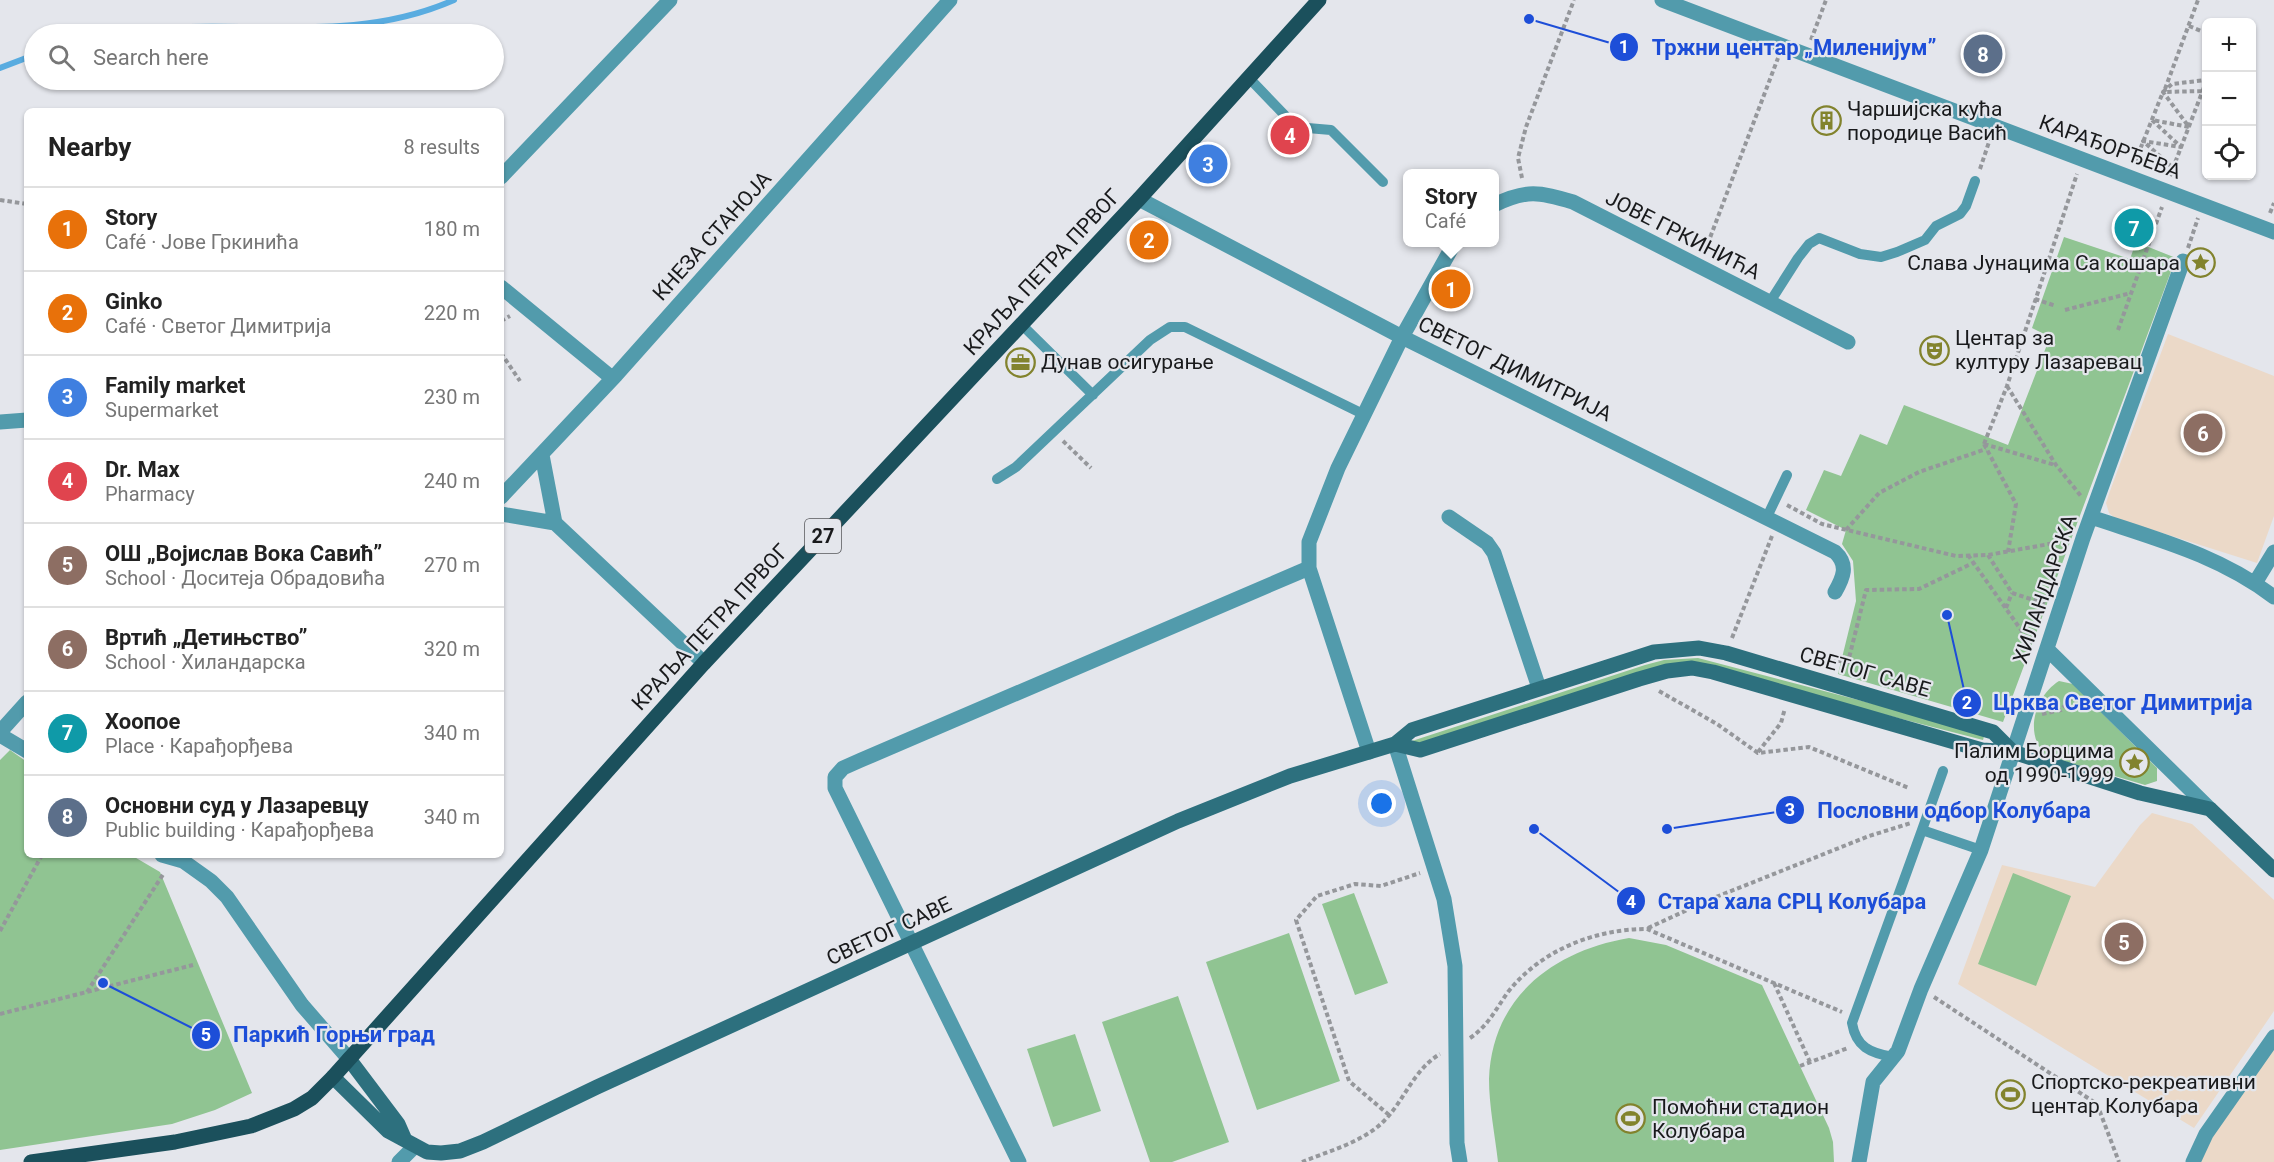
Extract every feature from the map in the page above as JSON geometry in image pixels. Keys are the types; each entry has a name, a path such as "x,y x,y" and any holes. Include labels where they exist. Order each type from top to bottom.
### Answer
{"main road":[{"name":"КРАЉА ПЕТРА ПРВОГ","path":"333,1077 704,663 1139,199 1319,0"},
{"name":"27","path":"32,1162 175,1142 251,1126 294,1109 312,1098 333,1077"}],"street":[{"path":"504,174 670,0"},
{"name":"КНЕЗА СТАНОЈА","path":"504,494 612,378 950,0"},
{"name":"КАРАЂОРЂЕВА","path":"1662,0 2274,232"},
{"name":"ЈОВЕ ГРКИНИЋА","path":"1499,202 1512,196 1541,192 1573,202 1848,342"},
{"name":"СВЕТОГ ДИМИТРИЈА","path":"1139,199 1402,337 1835,552 1841,558 1844,573 1835,592"},
{"path":"1369,752 1309,568 1309,542 1338,468 1363,414 1402,337 1453,247"},
{"name":"ХИЛАНДАРСКА","path":"1859,1162 1873,1082 1898,1051 1921,989 1981,850 2028,710 2041,649 2089,510 2183,261"},
{"path":"504,289 612,378"},
{"path":"0,422 24,420"},
{"path":"542,455 555,523"},
{"path":"2089,510 2217,560 2274,597"},
{"path":"504,514 555,523 704,663"},
{"path":"1449,517 1486,543 1494,553 1539,688"},
{"path":"2255,583 2274,552"},
{"path":"1001,1162 1018,1159 835,788 835,777 843,768 1309,568"},
{"name":"СВЕТОГ САВЕ","path":"408,1153 460,1151 483,1142 597,1087 1178,821 1290,776 1395,744 1412,730 1654,652 1699,648 1726,653 1993,732 2013,752"},
{"path":"2041,649 2081,684 2274,870"},
{"name":"СВЕТОГ САВЕ","path":"1395,744 1420,750 1639,679 1668,671 1692,668 1742,679 1982,750 2013,752"},
{"path":"24,706 0,734 24,749"},
{"path":"1395,744 1444,899 1455,966 1456,1143 1460,1162"},
{"path":"2013,752 2140,793 2210,809"},
{"path":"177,858 211,881 227,897 302,1005 349,1059 398,1124 408,1153"},
{"path":"2193,1162 2206,1134 2274,1037"},
{"path":"333,1077 408,1153"}],"lane":[{"path":"1249,78 1296,127 1331,130 1383,182"},
{"path":"1770,302 1809,244 1820,238 1860,254 1881,257 1897,252 1925,240 1936,226 1960,214 1966,206 1976,181"},
{"path":"1021,324 1093,395"},
{"path":"997,479 1016,467 1150,340 1170,327 1185,327 1363,414"},
{"path":"1771,522 1775,500 1787,475"},
{"path":"1893,1057 1865,1050 1854,1035 1851,1023 1943,771"},
{"path":"1922,830 1981,850"}],"path":[{"path":"1526,194 1518,158 1526,127 1574,0"},
{"path":"1805,54 1826,0"},
{"path":"2138,155 2198,0"},
{"path":"2189,26 2202,31"},
{"path":"1698,266 1720,217 1773,73"},
{"path":"2163,92 2172,84 2202,81"},
{"path":"2163,92 2202,91"},
{"path":"2163,92 2189,127"},
{"path":"2143,141 2172,167 2202,96"},
{"path":"2152,120 2189,127"},
{"path":"2152,120 2181,147"},
{"path":"1976,181 1994,126"},
{"path":"2143,141 2181,147"},
{"path":"2008,552 2016,504 1984,444 2007,386 2082,159"},
{"path":"2118,330 2168,191"},
{"path":"0,200 24,204"},
{"path":"2183,261 2202,203"},
{"path":"2271,210 2274,203"},
{"path":"2065,309 2132,292"},
{"path":"2035,299 2056,306"},
{"path":"504,357 520,381"},
{"path":"2007,386 2055,465 2089,510"},
{"path":"1053,433 1091,468"},
{"path":"1984,444 2055,465"},
{"path":"1846,530 1879,493 1919,472 1986,449"},
{"path":"1775,500 1822,524 1956,556 1988,555 2076,540"},
{"path":"1726,653 1771,522"},
{"path":"1968,554 2006,608 2041,649"},
{"path":"1988,555 2012,592 2051,606"},
{"path":"1832,660 1848,662 1866,590 1919,589 1973,563"},
{"path":"2006,608 2012,592"},
{"path":"2028,710 2042,714 2061,710 2081,684"},
{"path":"1659,691 1717,724 1758,753 1809,747 1909,788"},
{"path":"1758,753 1781,723 1786,703"},
{"path":"1647,929 1711,899 1869,836 1926,818"},
{"path":"0,931 40,858"},
{"path":"87,992 177,858"},
{"path":"1389,1115 1349,1081 1296,920 1317,896 1355,884 1381,886 1435,868"},
{"path":"1302,1162 1365,1136 1389,1115 1434,1058 1481,1031 1509,992 1529,971 1550,955 1598,935 1623,929 1647,929 1854,1017"},
{"path":"0,1014 193,966"},
{"path":"1774,982 1810,1062"},
{"path":"1921,989 2097,1104 2119,1162"},
{"path":"1800,1066 1860,1044"}],"shaded area":[{"path":"2168,334 2274,376 2274,516 2257,563 2115,518 2109,513 2106,503"},
{"path":"2152,813 2192,824 2274,900 2274,1011 2194,1128 1958,984 2002,865 2095,887 2140,825"},
{"path":"2274,1037 2274,1162 2193,1162"}],"green space":[{"path":"2064,237 2130,259 2136,242 2176,258 2003,722 1838,674 1856,601 1853,561 1842,544 1846,530 1806,510 1824,470 1841,476 1860,434 1887,445 1904,405 2008,445 2050,337 2032,328"},
{"path":"1698,658 1985,733 1983,740 1697,666 1414,747 1412,741 1645,665 1664,660"},
{"path":"2059,681 2073,684 2157,768 2157,781 2145,785 2047,756 2035,738 2035,716 2044,696"},
{"path":"10,750 24,760 24,858 136,858 160,872 252,1093 215,1110 172,1124 0,1150 0,760"},
{"path":"2013,873 2071,896 2036,986 1978,964"},
{"path":"1354,893 1388,983 1355,995 1322,904"},
{"path":"1289,933 1340,1081 1257,1110 1206,962"},
{"path":"1629,938 1666,945 1762,985 1829,1128 1833,1142 1834,1162 1498,1162 1489,1079 1493,1050 1501,1024 1515,1002 1532,983 1552,967 1575,954 1601,944"},
{"path":"1178,996 1229,1142 1172,1162 1150,1162 1102,1022"},
{"path":"1075,1034 1101,1111 1053,1127 1027,1049"}],"waterway":[{"path":"360,24 412,15 454,0"},
{"path":"0,68 24,59"}],"place":[{"name":"Тржни центар „Миленијум”","path":"1529,19"},
{"name":"Основни суд у Лазаревцу","path":"1983,54"},
{"name":"Чаршијска кућа породице Васић","path":"1826,121"},
{"name":"Dr. Max","path":"1290,135"},
{"name":"Family market","path":"1208,164"},
{"name":"Хоопое","path":"2134,228"},
{"name":"Ginko","path":"1149,240"},
{"name":"Слава Јунацима Са кошара","path":"2201,263"},
{"name":"Story","path":"1451,289"},
{"name":"Центар за културу Лазаревац","path":"1934,350"},
{"name":"Дунав осигурање","path":"1020,362"},
{"name":"Вртић „Детињство”","path":"2203,433"},
{"name":"Црква Светог Димитрија","path":"1947,615"},
{"name":"Палим Борцима од 1990-1999","path":"2135,763"},
{"name":"Стара хала СРЦ Колубара","path":"1534,829"},
{"name":"Пословни одбор Колубара","path":"1667,829"},
{"name":"ОШ „Војислав Вока Савић”","path":"2124,942"},
{"name":"Паркић Горњи град","path":"103,983"},
{"name":"Спортско-рекреативни центар Колубара","path":"2010,1094"},
{"name":"Помоћни стадион Колубара","path":"1631,1119"}]}
